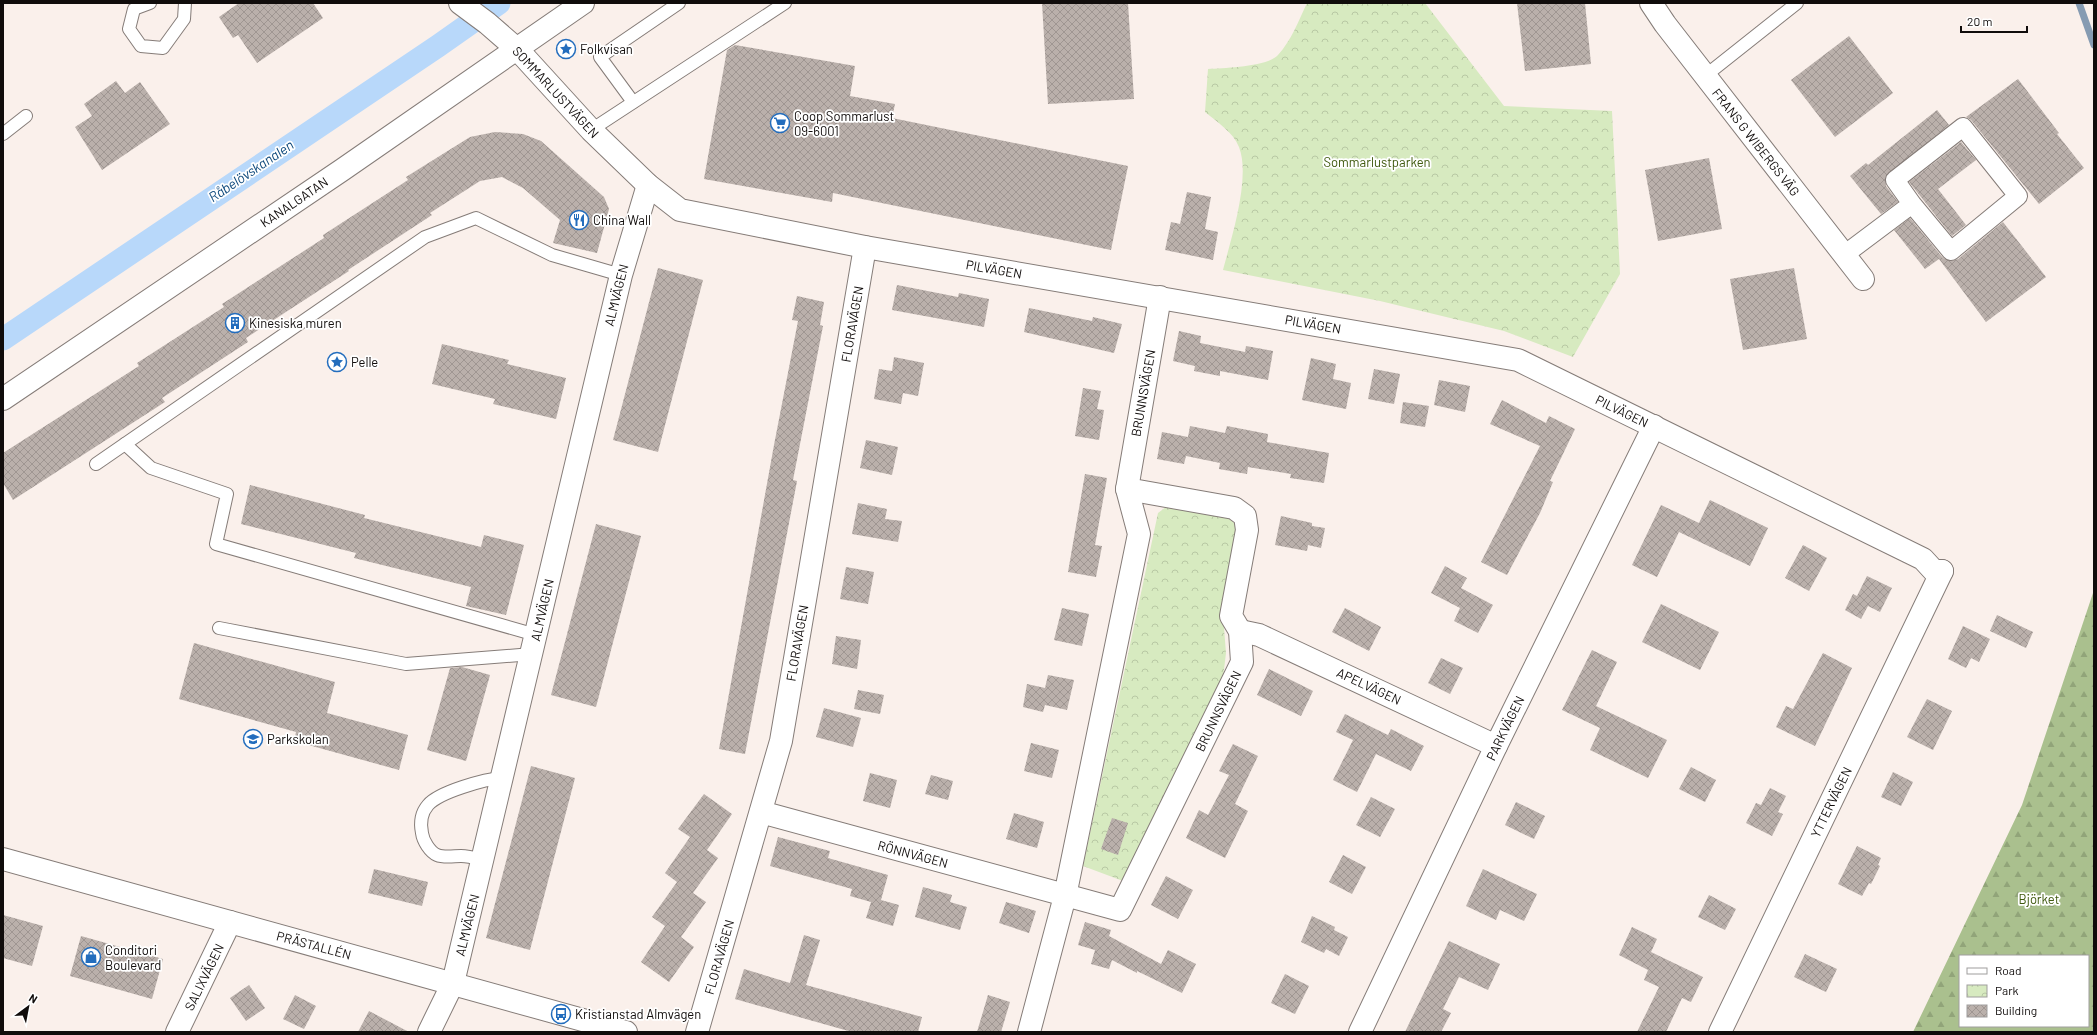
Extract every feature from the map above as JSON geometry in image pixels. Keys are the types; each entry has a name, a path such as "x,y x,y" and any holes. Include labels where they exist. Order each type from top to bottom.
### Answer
{"street":[{"name":"SOMMARLUSTVÄGEN","path":"460,3 487,22 518,50 591,130 648,185"},
{"name":"KANALGATAN","path":"3,399 518,50 583,3"},
{"name":"FRANS G WIBERGS VÄG","path":"1651,3 1665,24 1863,279"},
{"path":"1963,127 2018,196 1951,251 1912,204 1895,180 1963,127"},
{"name":"PILVÄGEN","path":"648,185 680,210 865,247 1518,360 1923,559 1934,571 1942,571"},
{"name":"ALMVÄGEN","path":"429,1032 453,983 621,275 648,185"},
{"path":"1844,255 1912,204"},
{"name":"FLORAVÄGEN","path":"696,1032 781,741 865,247"},
{"name":"BRUNNSVÄGEN","path":"1029,1032 1065,896 1139,534 1127,489 1160,297"},
{"name":"PARKVÄGEN","path":"1360,1032 1496,746 1654,426"},
{"name":"BRUNNSVÄGEN","path":"1065,896 1120,910 1242,662 1240,631 1231,616 1247,530 1246,516 1234,508 1127,489"},
{"name":"YTTERVÄGEN","path":"1720,1032 1942,571"},
{"name":"APELVÄGEN","path":"1240,631 1259,635 1496,746"},
{"name":"RÖNNVÄGEN","path":"761,812 1065,896"},
{"name":"PRÄSTALLÉN","path":"3,859 626,1032"},
{"name":"SALIXVÄGEN","path":"177,1032 230,922"}],"lane":[{"path":"150,3 134,9 129,29 141,46 163,48 184,19 185,3"},
{"path":"633,102 600,57 679,3"},
{"path":"591,130 785,3"},
{"path":"1705,76 1797,3"},
{"path":"3,134 26,116"},
{"path":"96,464 425,237 476,218 552,255 621,275"},
{"path":"125,444 151,468 227,494 216,544 534,644"},
{"path":"219,628 406,664 534,644"},
{"path":"482,860 471,857 437,855 428,847 422,836 420,822 423,812 428,804 436,798 485,779 502,778"}],"green space":[{"name":"Sommarlustparken","path":"1307,3 1425,3 1504,106 1612,111 1620,274 1573,357 1504,331 1380,301 1223,270 1235,226 1243,175 1242,160 1239,147 1233,137 1205,112 1208,69 1245,66 1273,59 1287,43"},
{"path":"1166,507 1228,518 1238,526 1223,615 1226,653 1223,678 1123,881 1083,866 1158,513"},
{"name":"Björket","path":"2094,590 2094,1032 1913,1032 2022,805"}],"building":[{"path":"239,3 313,3 323,18 257,63 238,35 233,38 219,17"},
{"path":"1042,3 1128,3 1134,99 1048,104"},
{"path":"1517,3 1585,3 1591,64 1525,71"},
{"path":"1849,36 1893,93 1835,137 1791,80"},
{"path":"735,45 855,66 850,96 895,104 892,118 1128,166 1111,250 833,193 832,202 704,179 727,50"},
{"path":"2018,79 2059,133 2057,134 2084,168 2039,204 1971,120 1966,117"},
{"path":"116,81 125,93 140,82 170,124 102,170 75,127 92,116 84,104"},
{"path":"1937,110 1949,125 1886,176 1886,186 1898,202 1881,214 1850,176 1866,163 1868,165"},
{"name":"Kinesiska muren","path":"495,132 523,134 541,141 604,197 609,209 597,253 553,243 560,220 523,188 502,177 480,181 430,213 432,215 348,270 349,271 246,338 248,342 162,398 165,402 13,500 3,483 3,453 139,366 137,363 224,307 222,304 324,238 323,235 408,180 406,177 470,137"},
{"path":"1961,142 1976,160 1938,189 1966,225 1952,236 1909,182"},
{"path":"1709,158 1722,229 1658,241 1645,170"},
{"path":"1187,192 1211,197 1205,229 1218,232 1213,260 1165,250 1171,222 1180,224"},
{"path":"1910,218 1943,258 1952,261 1958,259 2003,222 2046,277 1986,322 1939,259 1925,269 1894,230"},
{"path":"658,268 703,280 658,452 613,440"},
{"path":"1794,268 1807,339 1743,350 1730,279"},
{"path":"897,285 958,297 959,293 989,299 984,327 892,310"},
{"path":"797,296 824,302 820,325 823,326 793,480 797,481 745,754 719,749 798,321 792,320"},
{"path":"1029,308 1092,321 1093,317 1122,324 1114,353 1024,332"},
{"path":"1179,331 1201,336 1200,343 1245,352 1246,346 1273,351 1268,380 1220,371 1220,376 1194,371 1195,366 1173,361"},
{"path":"442,344 509,360 507,364 566,378 556,419 493,404 495,399 432,384"},
{"path":"894,357 924,363 918,396 903,393 901,404 874,399 879,369 892,371"},
{"path":"1311,358 1336,364 1333,379 1351,383 1346,409 1302,400"},
{"path":"1374,369 1400,374 1394,404 1368,399"},
{"path":"1439,380 1470,386 1465,412 1434,405"},
{"path":"1083,388 1101,391 1097,409 1104,410 1099,440 1075,436"},
{"path":"1502,400 1546,423 1549,416 1575,429 1550,481 1553,482 1540,513 1507,575 1481,562 1540,446 1490,424"},
{"path":"1403,402 1429,406 1425,427 1400,423"},
{"path":"1190,426 1225,433 1227,426 1268,434 1267,442 1329,453 1324,483 1290,478 1291,474 1248,467 1247,474 1219,469 1220,463 1186,456 1184,464 1157,459 1162,432 1188,437"},
{"path":"866,440 898,447 892,475 860,468"},
{"path":"1085,474 1107,478 1095,545 1102,546 1096,577 1068,572"},
{"path":"250,485 365,515 364,518 481,547 484,535 524,545 506,615 466,606 471,587 354,558 356,553 241,524"},
{"path":"1710,500 1768,528 1750,566 1679,532 1657,577 1632,565 1661,505 1699,523"},
{"path":"858,503 887,509 885,519 902,521 898,542 852,534"},
{"path":"1281,516 1312,523 1312,526 1325,528 1321,548 1308,545 1307,551 1275,545"},
{"path":"596,524 641,536 596,707 551,695"},
{"path":"1803,545 1827,558 1809,591 1785,578"},
{"path":"1445,566 1467,578 1461,588 1493,605 1478,633 1454,621 1460,608 1431,593"},
{"path":"846,567 874,572 868,604 840,599"},
{"path":"1867,576 1892,588 1880,612 1868,606 1861,619 1845,610 1853,594 1857,596"},
{"path":"1661,604 1719,632 1700,670 1642,642"},
{"path":"1062,608 1089,614 1082,646 1054,640"},
{"path":"1345,608 1381,627 1369,651 1332,632"},
{"path":"1997,615 2033,632 2026,648 1990,631"},
{"path":"1963,626 1990,639 1979,662 1971,658 1966,668 1948,659"},
{"path":"836,636 861,640 857,669 832,664"},
{"path":"194,643 335,682 327,713 408,735 399,770 294,741 296,732 179,699"},
{"path":"1592,650 1617,662 1596,706 1667,740 1648,778 1590,750 1600,728 1562,710"},
{"path":"1823,653 1852,668 1815,746 1776,727 1786,706 1793,709"},
{"path":"1441,658 1463,668 1450,694 1428,683"},
{"path":"462,667 490,675 466,761 427,750 450,668"},
{"path":"1269,669 1313,691 1301,716 1257,695"},
{"path":"1048,675 1074,680 1067,710 1045,705 1043,712 1023,707 1027,684 1045,688"},
{"path":"858,690 884,695 880,714 854,709"},
{"path":"1927,699 1952,711 1933,750 1907,737"},
{"path":"824,708 861,718 853,747 816,737"},
{"path":"1345,714 1388,735 1391,729 1424,746 1411,771 1376,754 1357,792 1333,780 1353,740 1336,732"},
{"path":"1031,743 1059,750 1052,778 1024,771"},
{"path":"1233,744 1258,756 1235,804 1248,811 1225,858 1186,838 1199,810 1208,815 1229,775 1219,771"},
{"path":"531,766 575,778 530,950 486,938"},
{"path":"1691,767 1716,780 1705,802 1679,789"},
{"path":"1893,772 1913,782 1901,806 1881,797"},
{"path":"870,773 897,780 890,808 863,801"},
{"path":"931,775 953,781 948,800 925,794"},
{"path":"1770,788 1786,796 1778,812 1783,814 1772,836 1746,823 1756,803 1761,805"},
{"path":"704,794 732,814 707,850 718,858 693,893 706,902 681,937 694,947 669,982 641,962 665,926 652,917 677,882 665,873 690,837 678,829"},
{"path":"1371,797 1395,809 1380,837 1356,825"},
{"path":"1516,802 1545,816 1534,839 1505,825"},
{"path":"1014,813 1044,822 1037,848 1006,839"},
{"path":"1112,818 1128,823 1118,855 1101,849"},
{"path":"778,837 830,851 828,858 888,875 881,900 899,905 893,926 866,918 871,902 850,896 852,889 770,866"},
{"path":"1857,846 1881,858 1878,865 1880,866 1871,884 1869,883 1862,896 1838,884"},
{"path":"1343,855 1366,867 1352,894 1329,882"},
{"path":"374,869 428,882 422,906 368,893"},
{"path":"1483,869 1537,894 1524,921 1500,910 1496,920 1466,906"},
{"path":"1166,876 1193,890 1178,919 1151,905"},
{"path":"923,887 952,895 950,902 967,907 960,930 915,917"},
{"path":"1709,895 1736,909 1725,930 1698,917"},
{"path":"1006,902 1036,911 1029,933 999,923"},
{"path":"3,915 43,926 32,966 3,958"},
{"path":"1312,916 1335,927 1334,930 1348,937 1339,956 1326,949 1324,953 1301,942"},
{"path":"1085,922 1111,930 1109,936 1161,964 1168,950 1196,964 1182,993 1112,960 1109,969 1091,964 1095,950 1078,945"},
{"path":"1632,927 1657,939 1651,952 1703,977 1691,1002 1682,998 1666,1032 1637,1032 1659,987 1644,980 1648,970 1619,955"},
{"path":"804,935 820,940 806,985 922,1017 918,1032 852,1032 735,999 744,969 790,983"},
{"path":"81,936 163,959 152,999 70,976"},
{"path":"1449,941 1500,964 1488,990 1459,977 1443,1009 1451,1013 1441,1032 1405,1032"},
{"path":"1805,954 1837,969 1826,992 1794,977"},
{"path":"1285,974 1309,986 1295,1014 1271,1003"},
{"path":"249,985 265,1008 246,1021 230,998"},
{"path":"295,995 316,1006 304,1029 283,1019"},
{"path":"988,995 1010,1002 1001,1032 977,1032"},
{"path":"369,1011 409,1032 358,1032"}],"waterway":[{"name":"Råbelövskanalen","path":"3,339 438,46 499,3"},
{"path":"2079,3 2094,45"}],"place":[{"name":"Folkvisan","path":"566,49"},
{"name":"Coop Sommarlust 09-6001","path":"780,123"},
{"name":"China Wall","path":"579,220"},
{"name":"Kinesiska muren","path":"235,323"},
{"name":"Pelle","path":"337,362"},
{"name":"Parkskolan","path":"253,739"},
{"name":"Conditori Boulevard","path":"91,957"},
{"name":"Kristianstad Almvägen","path":"561,1014"}]}
